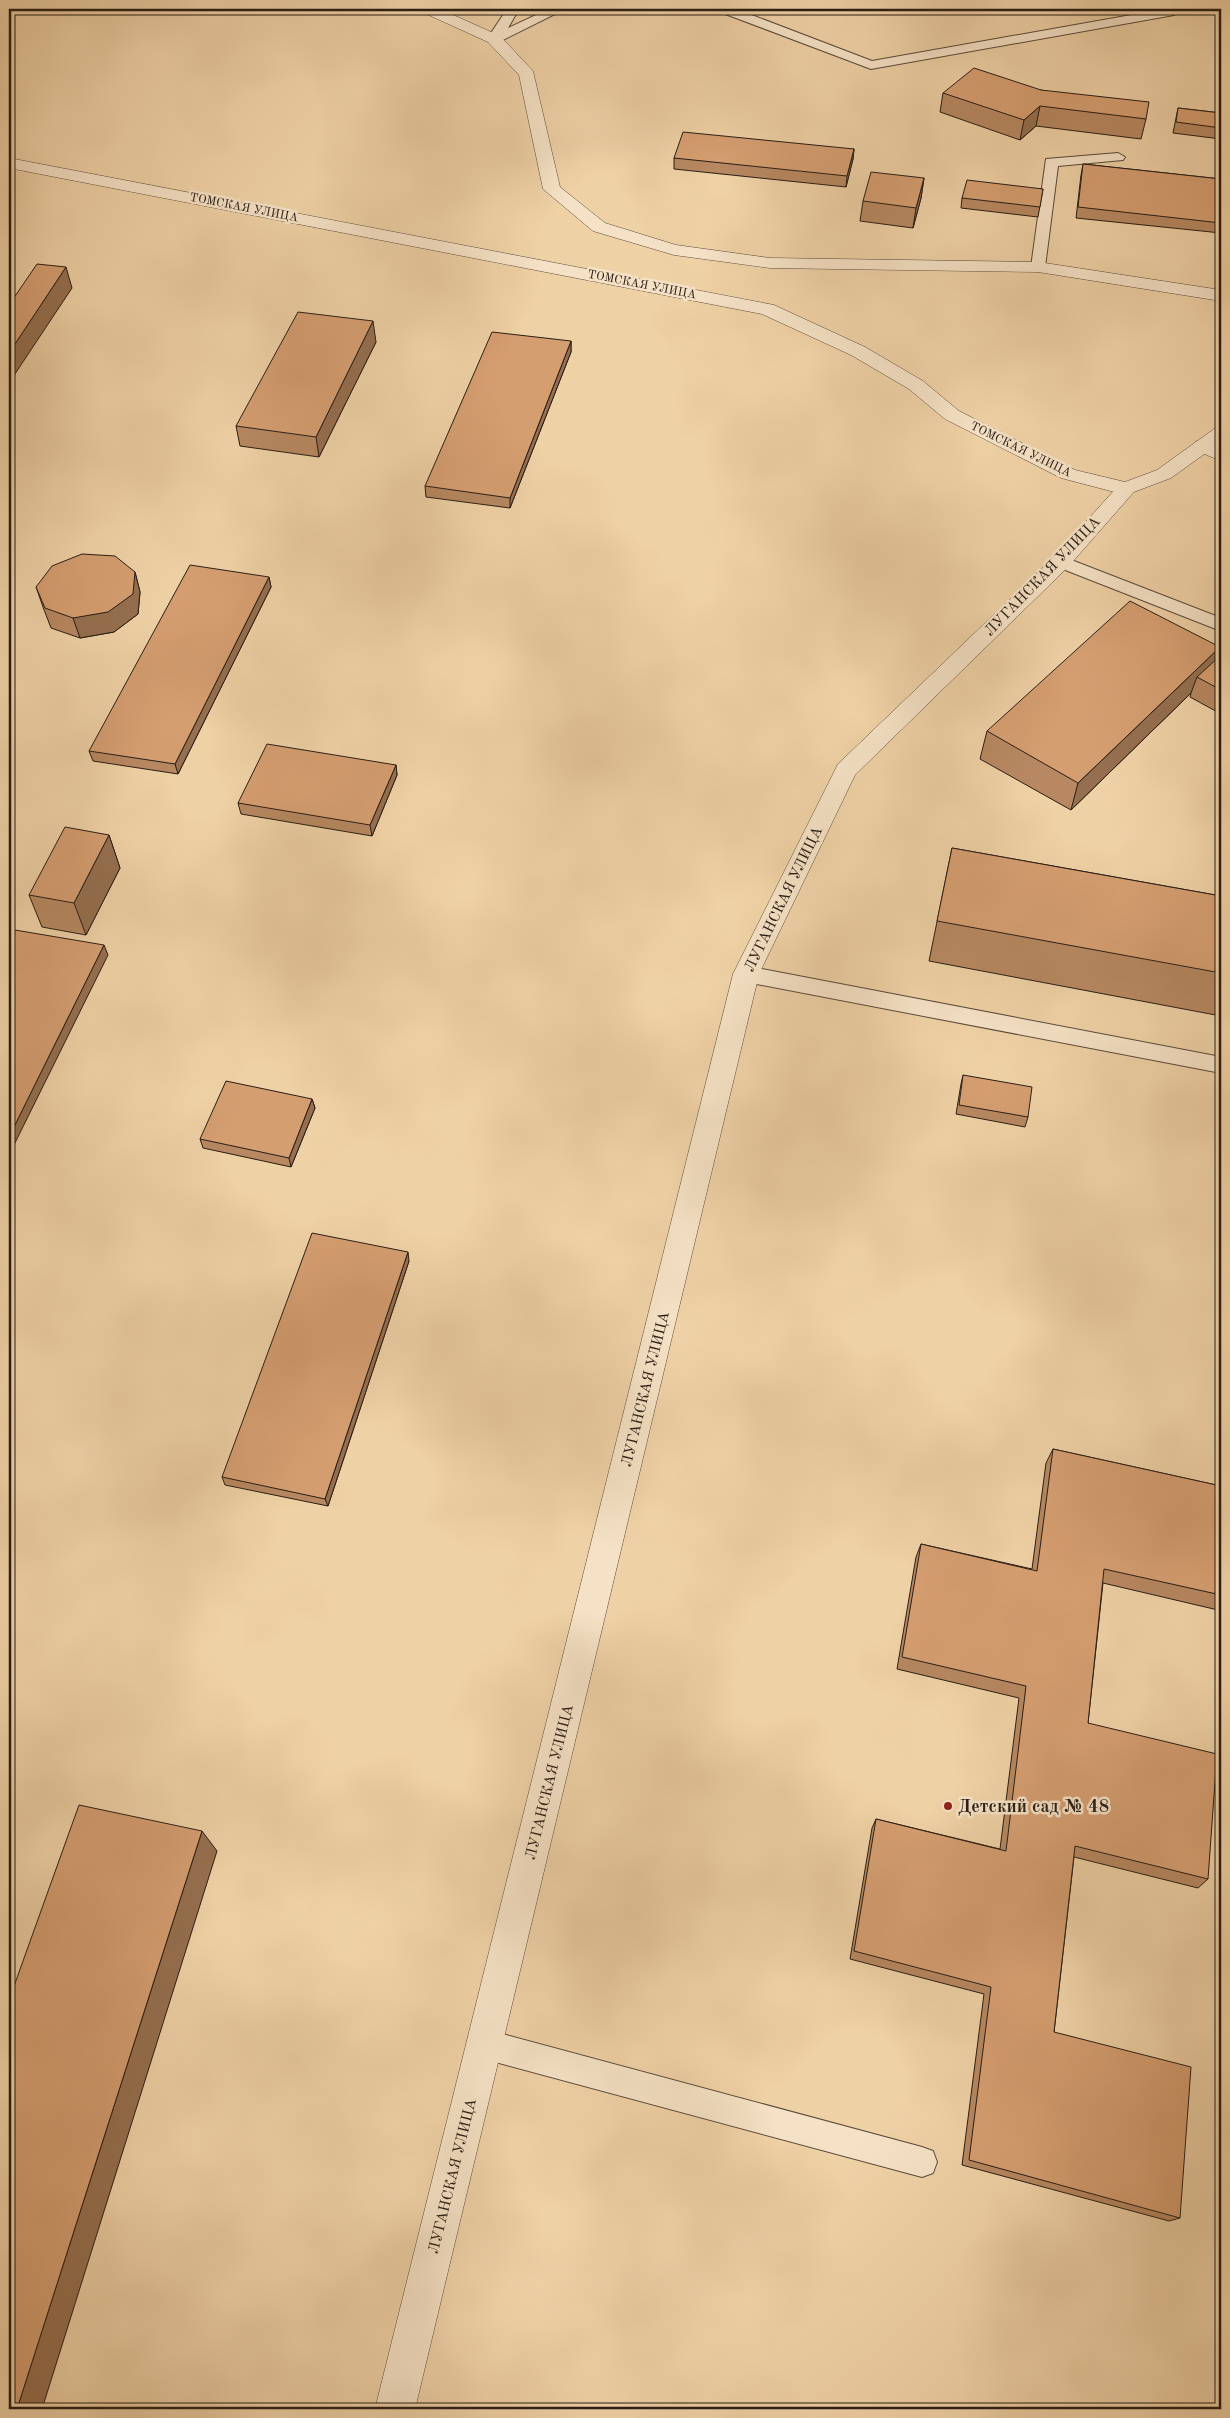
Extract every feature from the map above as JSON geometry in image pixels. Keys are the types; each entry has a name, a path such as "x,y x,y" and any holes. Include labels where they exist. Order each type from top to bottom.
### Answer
{"street":[{"path":"428,9 494,39 527,74 552,189 599,227 674,250 770,263 1038,267 1221,296"},
{"name":"ТОМСКАЯ УЛИЦА","path":"9,163 768,309 858,351 916,385 952,415 1022,452 1068,474 1126,489"},
{"path":"1126,489 1164,474 1221,433"},
{"path":"1202,446 1221,455"},
{"name":"ЛУГАНСКАЯ УЛИЦА","path":"395,2409 746,974 846,770 1061,562 1126,489"}],"lane":[{"path":"494,39 514,9"},
{"path":"494,39 559,9"},
{"path":"725,9 871,65 1174,11 1172,9"},
{"path":"1038,267 1051,162 1118,157"},
{"path":"1061,562 1221,625"},
{"path":"746,974 1221,1064"},
{"path":"484,2044 922,2162"}],"building":[{"path":"974,68 1041,90 1149,102 1146,119 1040,106 1024,120 943,93"},
{"path":"1178,108 1221,113 1221,128 1176,122"},
{"path":"683,132 854,149 847,176 674,158"},
{"path":"1083,164 1221,179 1221,223 1078,207"},
{"path":"871,172 924,178 916,208 863,201"},
{"path":"967,180 1043,189 1040,207 962,198"},
{"path":"37,264 66,267 9,353 9,305"},
{"path":"298,312 373,321 316,437 236,426"},
{"path":"492,332 571,341 510,498 425,486"},
{"path":"82,554 115,556 135,572 133,594 108,612 73,618 45,608 36,587 52,566"},
{"path":"190,565 269,577 175,764 89,751"},
{"path":"1130,601 1220,647 1078,783 987,731"},
{"path":"1221,655 1221,690 1197,677"},
{"path":"267,744 396,765 370,825 238,803"},
{"path":"65,827 109,835 74,903 29,895"},
{"path":"952,848 1221,896 1221,973 937,921"},
{"path":"9,929 104,945 9,1137"},
{"path":"963,1075 1032,1087 1028,1117 959,1105"},
{"path":"226,1081 312,1099 289,1158 200,1139"},
{"path":"312,1233 408,1252 325,1499 222,1477"},
{"path":"1053,1449 1221,1486 1221,1595 1104,1569 1088,1723 1217,1754 1208,1879 1075,1846 1054,2032 1191,2067 1180,2218 969,2160 991,1987 854,1951 876,1819 1006,1851 1026,1686 902,1657 921,1544 1037,1571"},
{"path":"79,1805 202,1831 17,2409 9,2409 9,2000"}],"place":[{"name":"Детский сад № 48","path":"948,1806"}]}
